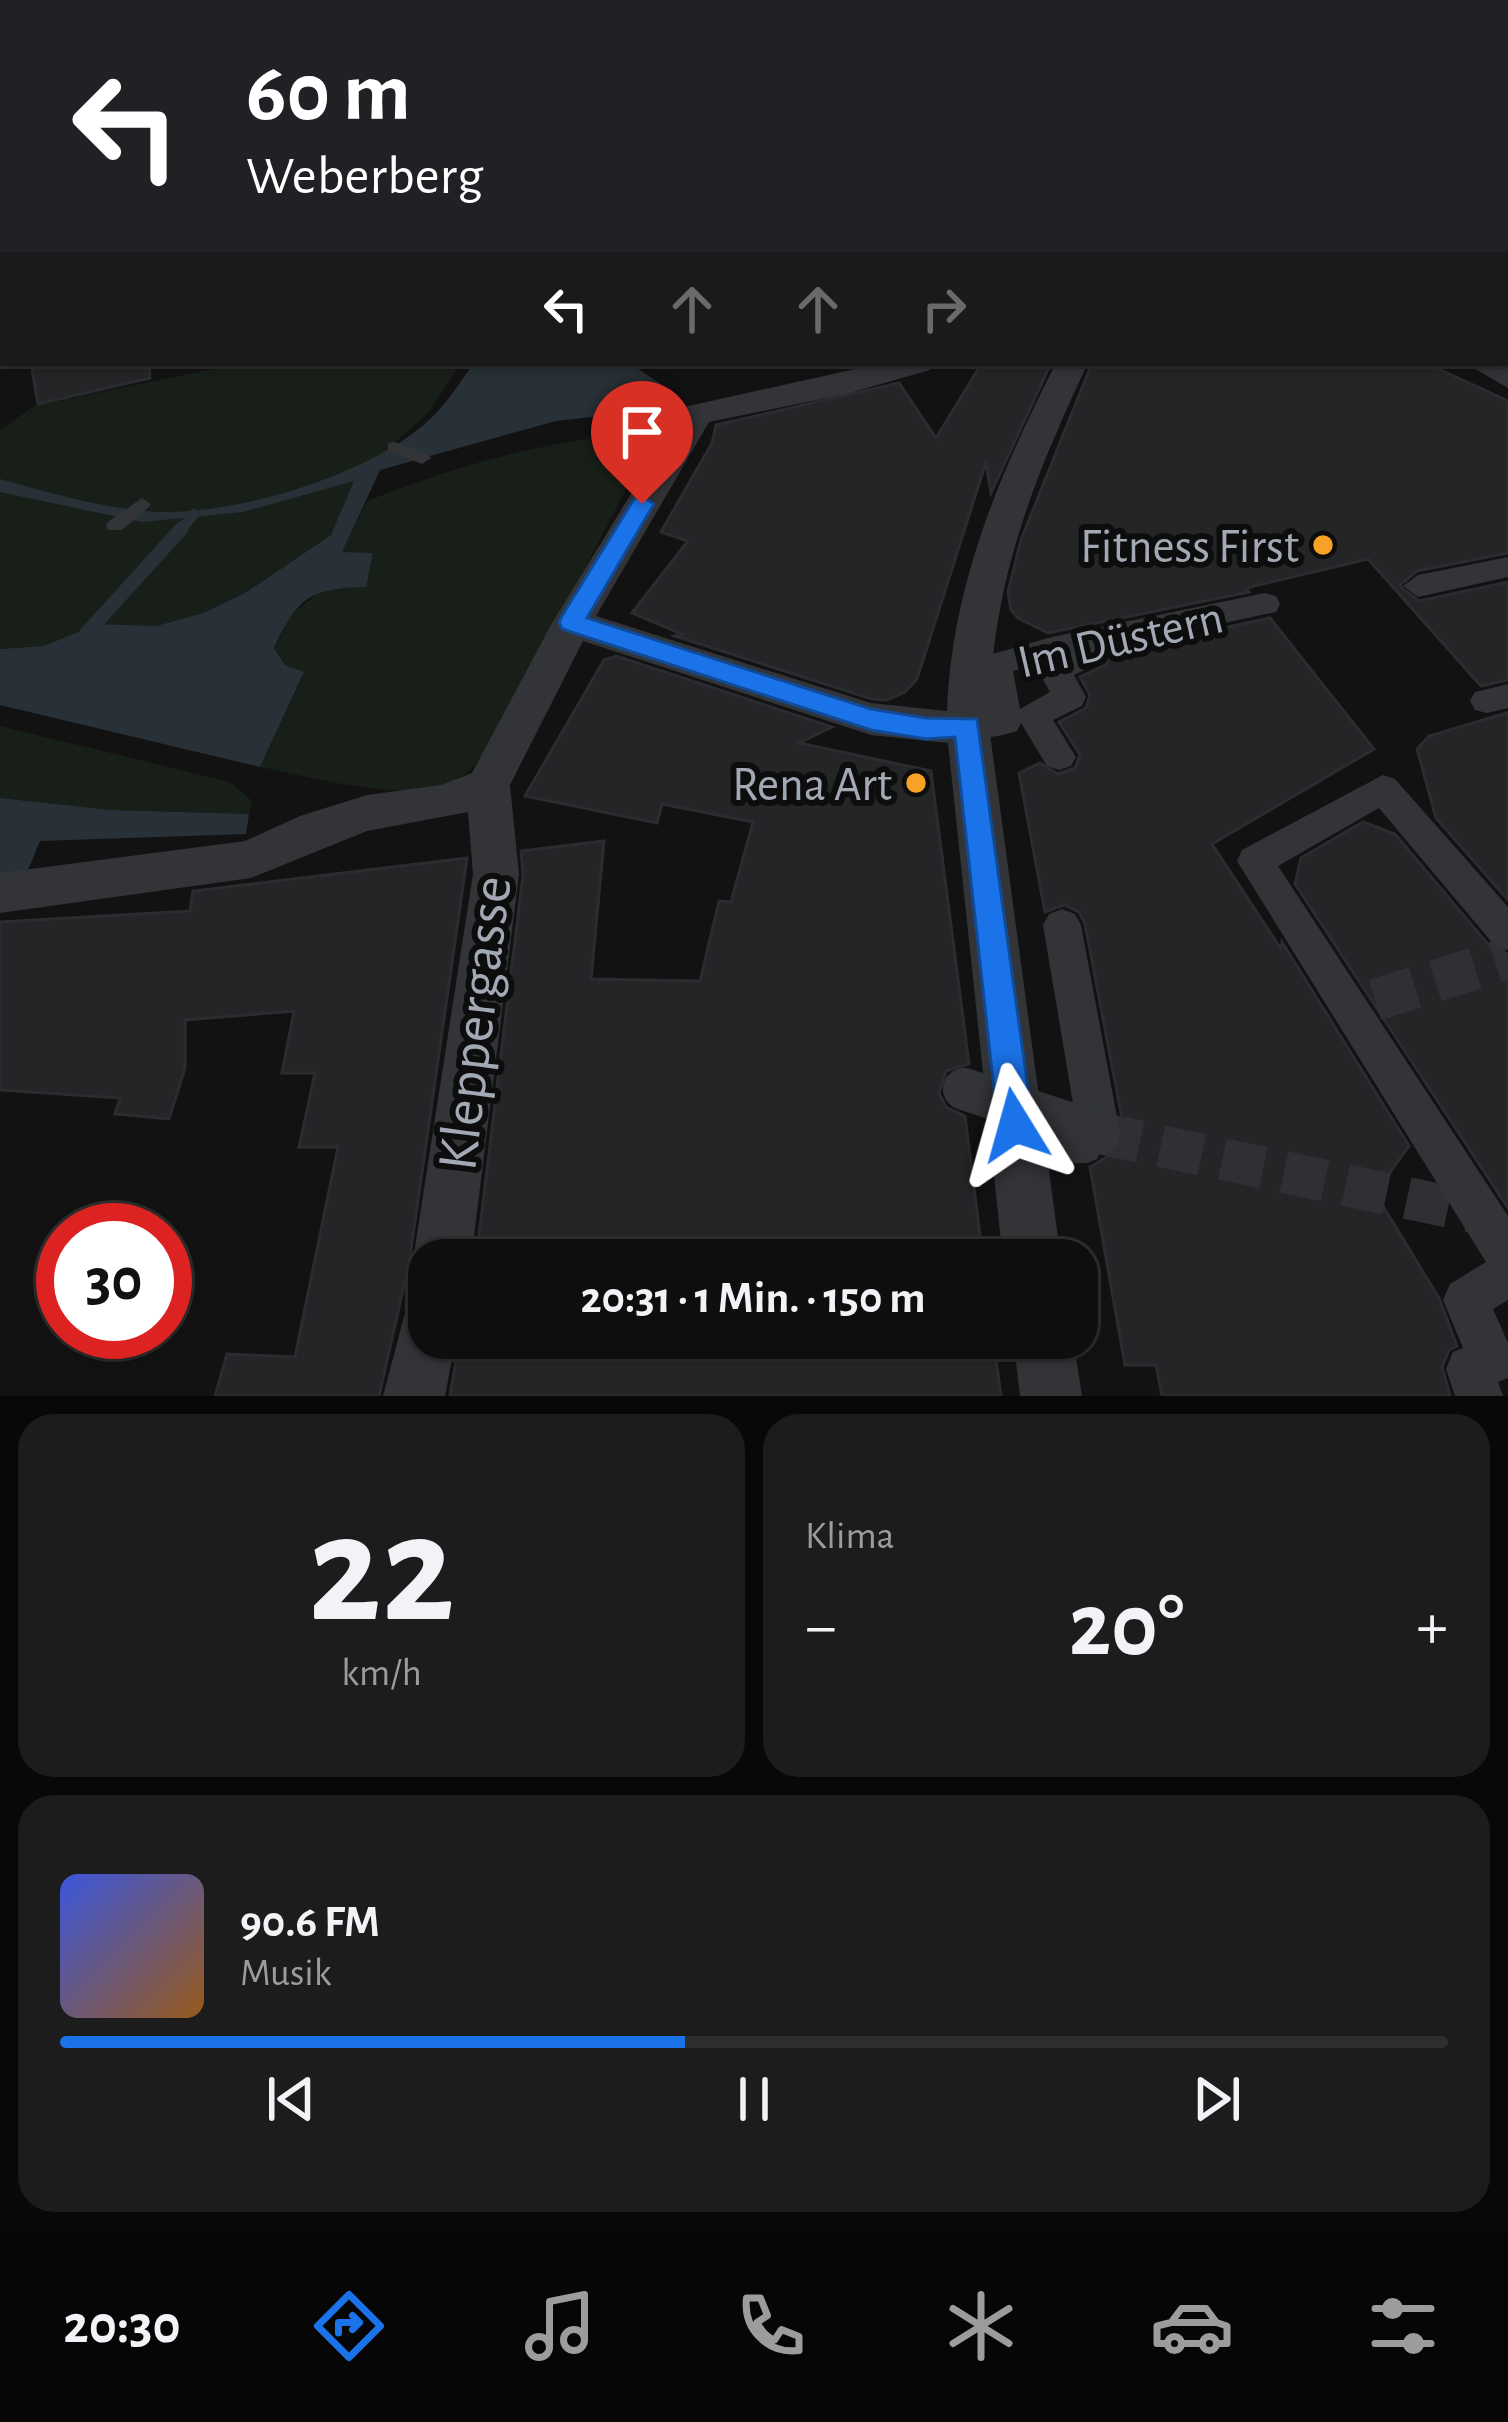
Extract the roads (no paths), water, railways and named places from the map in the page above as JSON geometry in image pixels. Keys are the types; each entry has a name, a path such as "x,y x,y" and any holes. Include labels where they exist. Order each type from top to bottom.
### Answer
{"street":[{"path":"0,892 46,890 251,859 316,829 367,813 446,802 488,785 572,622 696,414 846,384 908,366"},
{"path":"1029,1239 968,726 967,676 978,596 1008,495 1071,366"},
{"path":"1418,586 1508,567"},
{"name":"Im Düstern","path":"968,726 1005,722 996,664 1052,648 1268,610 1093,652 1054,671 1070,697 1033,715 1058,757"},
{"path":"572,622 871,719 926,728 968,726"},
{"name":"Kleppergasse","path":"445,1239 496,874 488,785"},
{"path":"1478,1396 1470,1369 1492,1361 1466,1300 1505,1277 1362,1004 1256,862 1383,789 1508,934"},
{"path":"1062,925 1093,1141"},
{"path":"964,1089 1093,1141"},
{"path":"414,1396 422,1359"},
{"path":"1046,1359 1051,1396"}],"lane":[{"path":"394,447 422,458"},
{"path":"115,526 142,504"},
{"path":"1018,1152 1093,1141"}],"waterway":[{"path":"180,531 194,514"},
{"path":"85,635 182,528"}],"tunnel":[{"path":"1375,1000 1508,958"},
{"path":"1099,1133 1483,1214"}],"place":[{"name":"Fitness First","path":"1323,545"},
{"name":"Rena Art","path":"916,783"}]}
